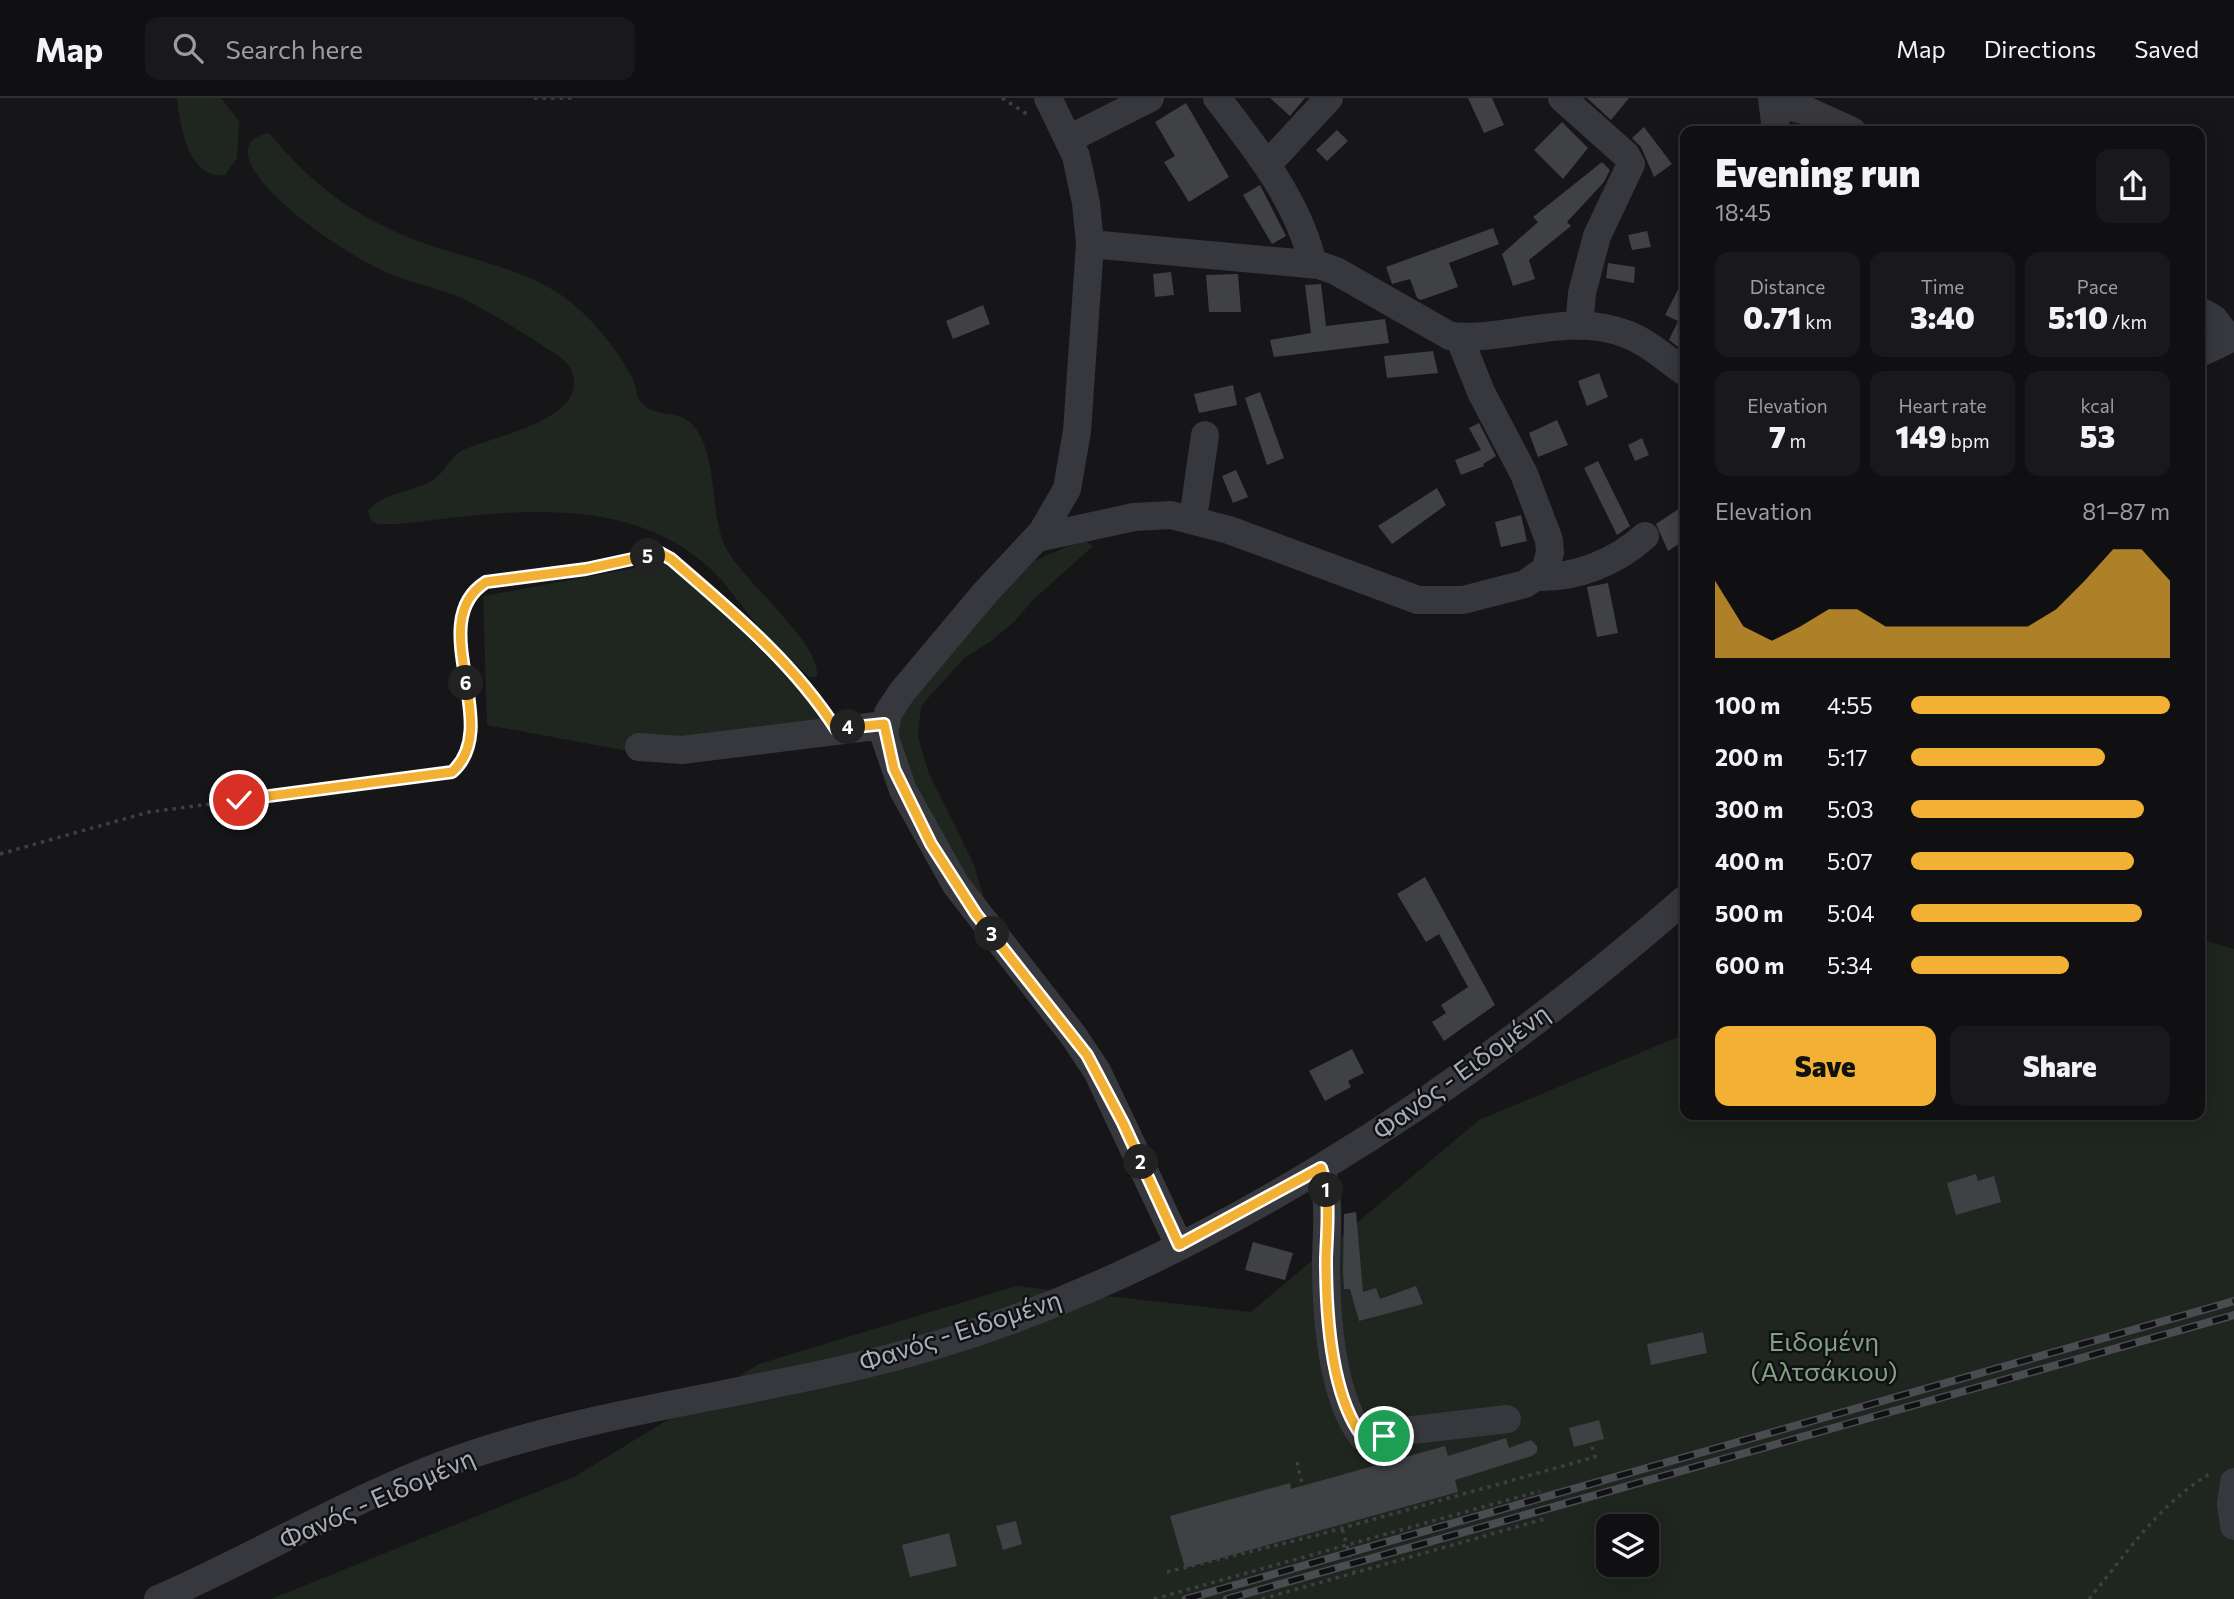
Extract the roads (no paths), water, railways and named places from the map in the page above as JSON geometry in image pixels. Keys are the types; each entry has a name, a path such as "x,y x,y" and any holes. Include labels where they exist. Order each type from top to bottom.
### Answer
{"street":[{"path":"1048,98 1069,139 1081,178 1090,244 1073,464 1067,489 1037,538 928,660 902,692 884,724 894,769 931,844 976,914 1087,1055 1123,1123 1179,1245"},
{"path":"1069,139 1150,98"},
{"path":"1217,98 1267,165 1302,227 1313,264"},
{"path":"1267,165 1329,98"},
{"path":"1562,98 1626,155 1631,163 1597,236 1581,293 1579,326"},
{"path":"1775,126 1772,100 1808,111 1841,126"},
{"path":"1090,244 1313,264 1336,271 1436,330 1459,337 1579,326 1602,327 1628,334 1680,369"},
{"path":"2205,314 2214,318 2231,338 2205,351"},
{"path":"1459,337 1481,392 1524,474 1542,519 1550,553 1545,570 1538,577"},
{"path":"1193,519 1205,435"},
{"path":"1037,538 1134,517 1171,515 1193,519 1418,600 1436,602 1490,596 1538,577 1553,577 1602,564 1645,536"},
{"path":"639,747 682,750 884,724"},
{"name":"Φανός - Ειδομένη","path":"158,1599 391,1487 477,1452 573,1427 740,1392 910,1352 1022,1316 1085,1290 1179,1245 1360,1146 1472,1067 1680,903"},
{"path":"1321,1168 1327,1195 1329,1324 1337,1370 1354,1425 1362,1436 1384,1436 1507,1419"},
{"path":"2227,1476 2234,1525"}],"railway":[{"path":"1186,1599 2234,1301"},
{"path":"1227,1599 2234,1315"}],"park label":[{"name":"Ειδομένη (Αλτσάκιου)","path":"1824,1357"}]}
